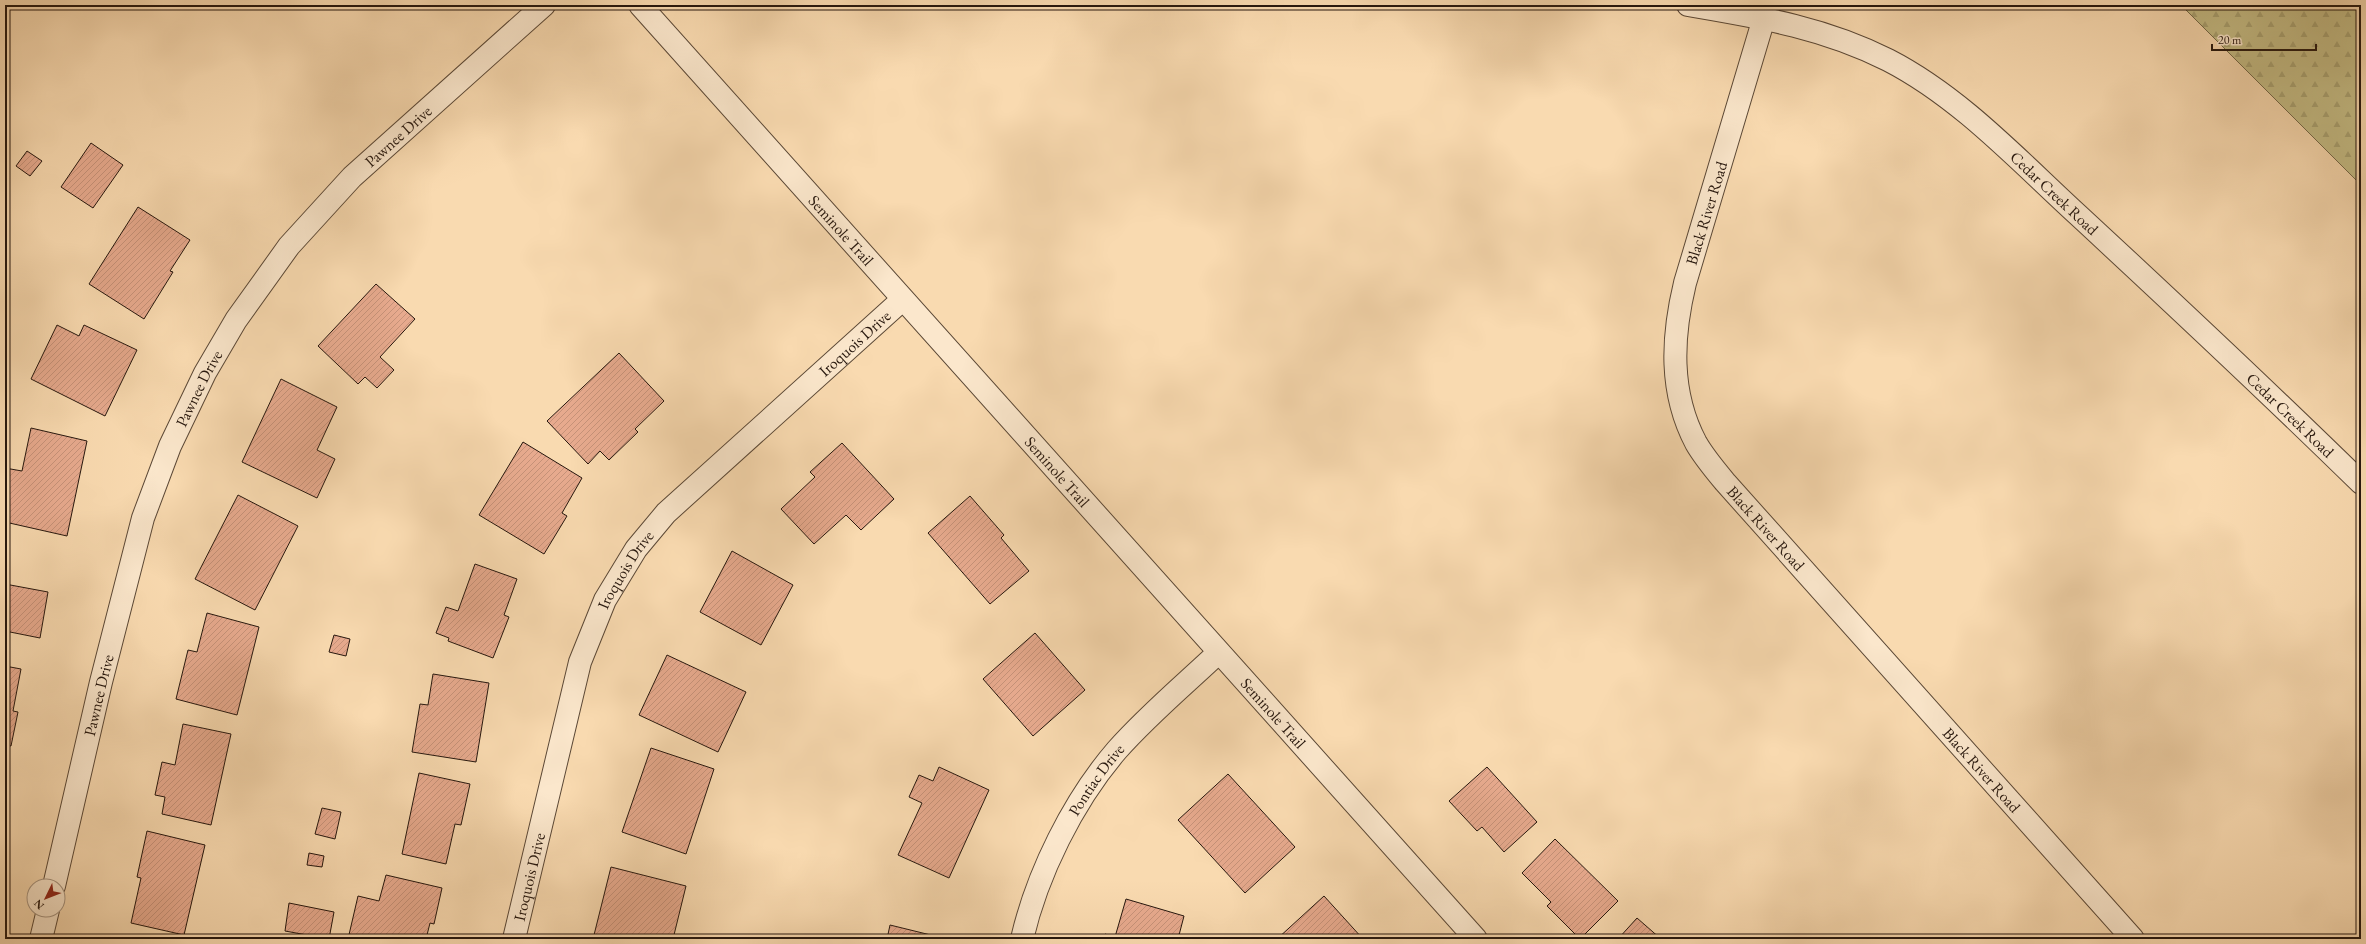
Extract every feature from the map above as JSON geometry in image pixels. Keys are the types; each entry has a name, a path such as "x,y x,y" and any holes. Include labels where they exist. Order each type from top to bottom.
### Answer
{"street":[{"name":"Pawnee Drive","path":"56,878 102,682 144,518 170,446 205,373 236,320 289,246 352,177 544,5"},
{"name":"Seminole Trail","path":"640,5 902,300 1476,939"},
{"name":"Cedar Creek Road","path":"1688,5 1764,18 1823,32 1888,60 1941,93 1994,138 2233,359 2361,484"},
{"name":"Black River Road","path":"1764,18 1687,275 1677,318 1674,354 1681,407 1696,443 1725,482 2133,939"},
{"name":"Iroquois Drive","path":"514,939 580,662 605,600 632,555 666,513 902,300"},
{"name":"Pontiac Drive","path":"1022,939 1029,912 1048,863 1075,810 1116,751 1218,653"},
{"path":"41,939 46,918"}],"green space":[{"path":"2181,5 2361,5 2361,185"}],"building":[{"path":"91,143 123,165 93,208 61,187"},
{"path":"27,151 42,161 30,176 16,166"},
{"path":"138,207 190,240 170,271 173,272 144,319 89,284"},
{"path":"376,284 415,319 380,357 394,370 377,388 365,377 358,384 318,346"},
{"path":"57,325 79,336 84,325 137,350 105,416 31,379"},
{"path":"619,353 664,401 635,429 638,432 609,460 600,451 588,464 547,421"},
{"path":"281,379 337,407 317,450 335,459 317,498 242,462"},
{"path":"31,428 87,441 67,536 5,522 5,468 22,471"},
{"path":"523,442 582,478 562,513 567,516 544,554 479,515"},
{"path":"842,443 894,499 861,530 846,515 814,544 781,509 815,477 810,472"},
{"path":"238,495 298,526 255,610 195,579"},
{"path":"970,496 1004,535 1001,538 1029,571 990,604 928,533"},
{"path":"732,551 793,585 761,645 700,612"},
{"path":"475,564 517,579 504,615 509,617 493,658 448,641 449,638 436,633 446,607 458,611"},
{"path":"5,584 48,592 40,638 5,631"},
{"path":"207,613 259,627 237,715 176,699 188,650 197,652"},
{"path":"1035,633 1085,690 1033,736 983,679"},
{"path":"334,635 350,639 346,656 329,652"},
{"path":"667,655 746,692 718,752 639,715"},
{"path":"5,666 21,669 13,711 18,712 11,746 5,745"},
{"path":"433,674 489,683 476,762 412,752 420,704 428,705"},
{"path":"183,724 231,734 211,825 162,814 165,797 155,795 162,762 175,765"},
{"path":"651,748 714,769 686,854 622,832"},
{"path":"939,767 989,790 949,878 898,855 922,803 909,797 919,775 933,781"},
{"path":"1487,767 1537,822 1504,852 1482,827 1477,831 1449,801"},
{"path":"419,773 470,784 461,825 455,824 446,864 402,854"},
{"path":"1228,774 1295,847 1245,893 1178,820"},
{"path":"322,808 341,812 335,839 315,834"},
{"path":"147,831 205,845 184,935 131,923 141,878 137,877"},
{"path":"1555,839 1618,901 1580,939 1547,906 1551,902 1522,873"},
{"path":"309,853 324,856 322,867 307,865"},
{"path":"611,867 686,886 673,939 593,939"},
{"path":"386,875 442,888 434,924 430,923 426,939 348,939 358,896 379,901"},
{"path":"1324,896 1363,939 1277,939"},
{"path":"1126,899 1184,916 1178,939 1104,939 1105,934 1115,937"},
{"path":"289,903 334,912 329,939 285,931"},
{"path":"1637,918 1661,939 1618,939"},
{"path":"890,925 943,938 943,939 887,939"}]}
